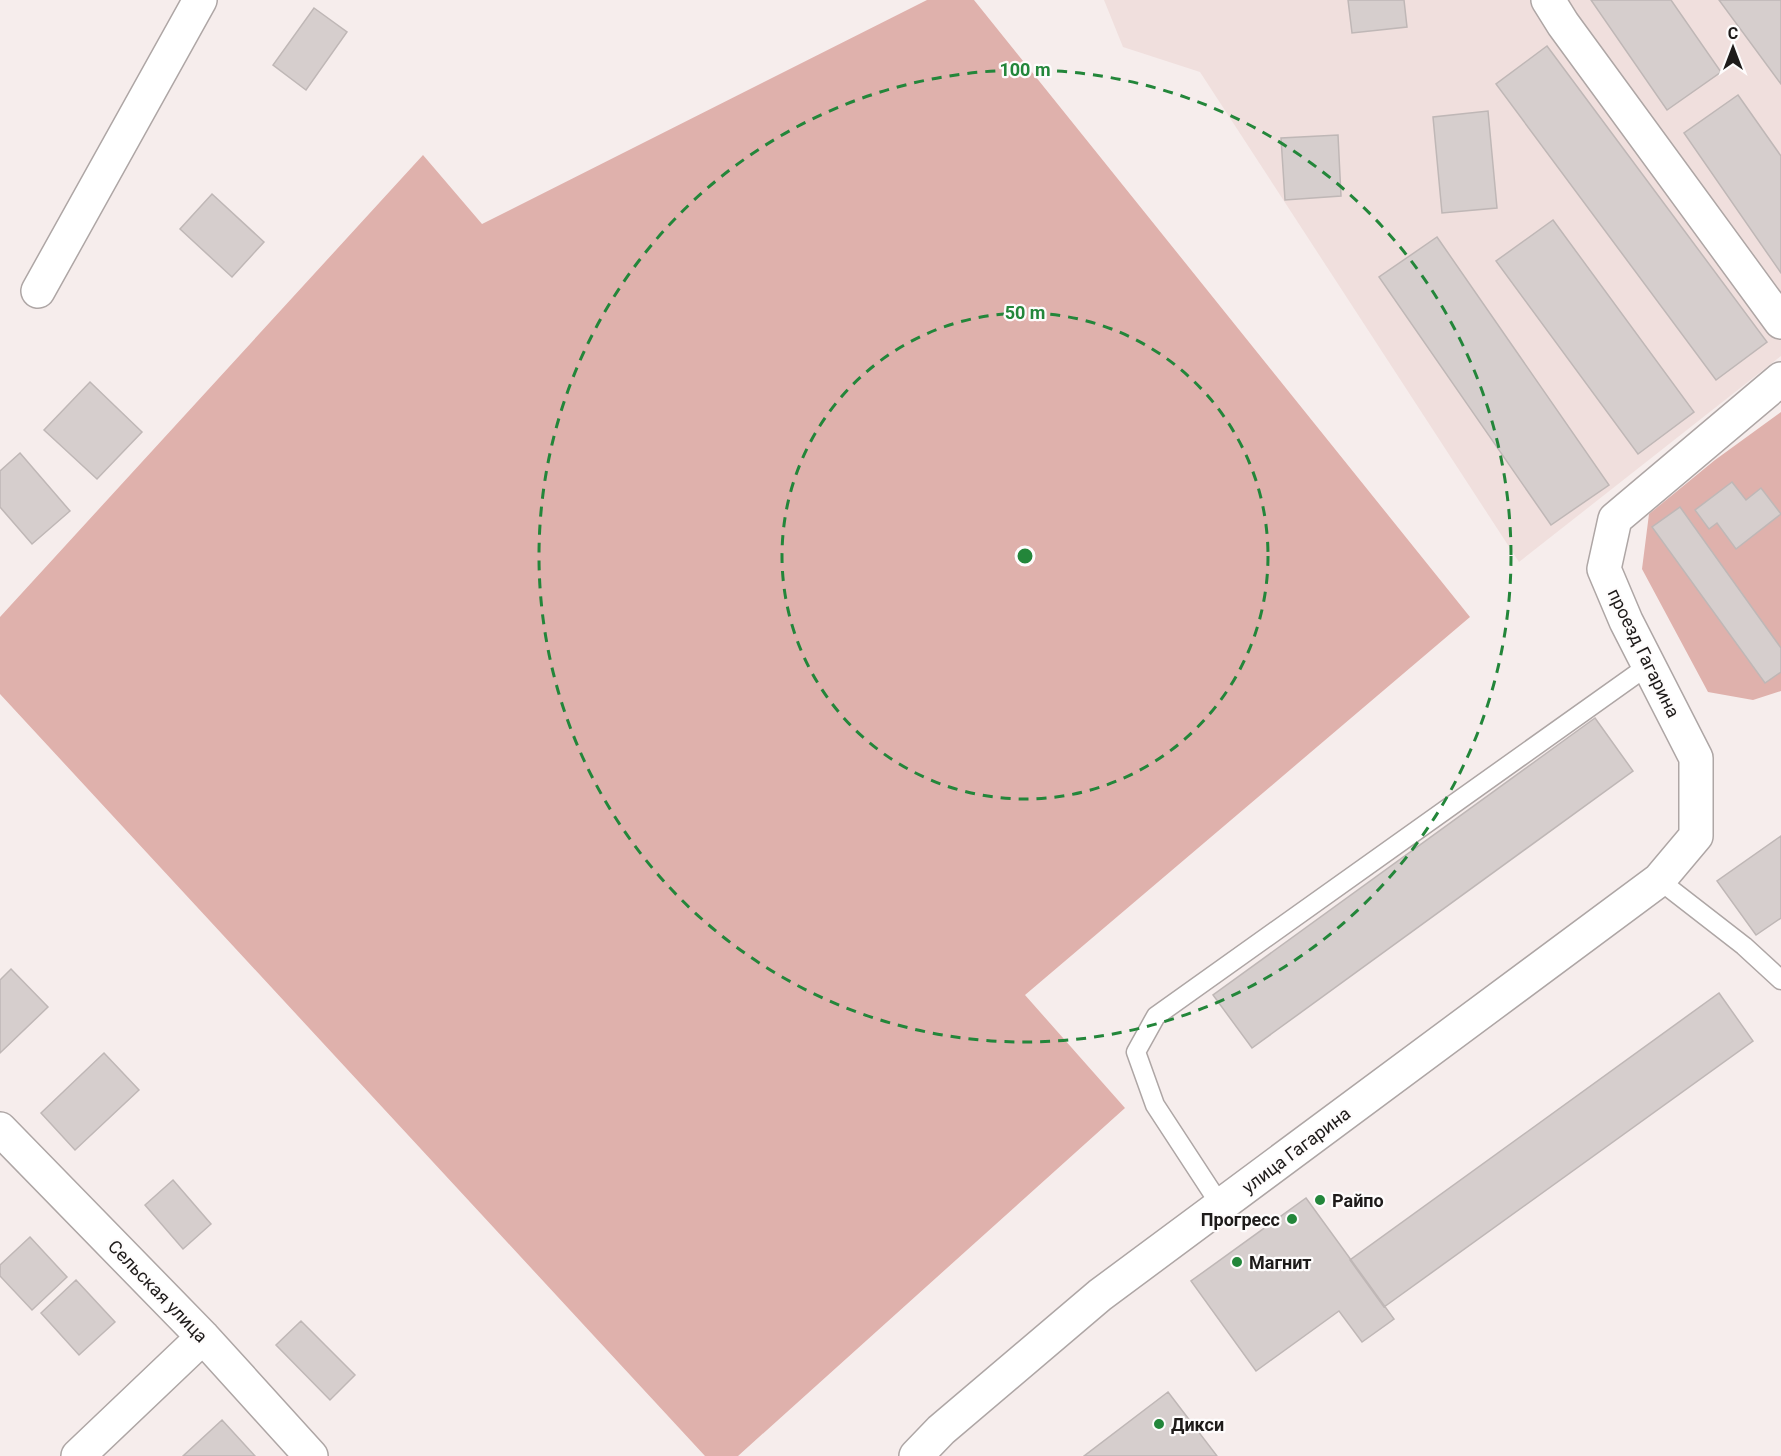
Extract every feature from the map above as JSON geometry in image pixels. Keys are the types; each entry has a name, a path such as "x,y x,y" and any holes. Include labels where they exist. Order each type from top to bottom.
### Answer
{"street":[{"path":"38,291 200,0"},
{"path":"1548,0 1570,34 1781,322"},
{"name":"проезд Гагарина","path":"1659,880 1696,836 1696,758 1626,621 1604,569 1615,519 1781,379"},
{"name":"улица Гагарина","path":"916,1456 941,1430 1100,1295 1659,880"},
{"name":"Сельская улица","path":"0,1129 203,1337 312,1456"},
{"path":"78,1456 203,1337"}],"lane":[{"path":"1221,1206 1155,1105 1140,1062 1137,1052 1156,1016 1649,665"},
{"path":"1659,880 1744,946 1781,980"}],"shaded area":[{"path":"927,0 974,0 1470,617 1025,995 1125,1108 738,1456 705,1456 0,694 0,617 423,155 482,224"},
{"path":"1104,0 1781,0 1781,356 1519,562 1200,72 1123,47"},
{"path":"1781,412 1781,691 1753,700 1708,692 1642,569 1649,514 1715,460"}],"building":[{"path":"1348,0 1404,0 1407,27 1352,33"},
{"path":"1591,0 1671,0 1721,72 1667,110"},
{"path":"1719,0 1781,0 1781,84"},
{"path":"314,8 347,32 306,90 273,65"},
{"path":"1547,46 1767,342 1716,380 1496,84"},
{"path":"1738,95 1781,156 1781,273 1684,133"},
{"path":"1488,111 1497,208 1442,213 1433,117"},
{"path":"1338,135 1341,196 1285,200 1281,138"},
{"path":"212,194 264,242 232,277 180,229"},
{"path":"1553,220 1694,412 1638,454 1496,261"},
{"path":"1437,237 1609,485 1551,525 1379,277"},
{"path":"90,382 142,432 97,479 44,430"},
{"path":"20,453 70,511 32,544 0,507 0,471"},
{"path":"1732,482 1746,500 1761,488 1781,514 1736,549 1717,523 1709,529 1695,510"},
{"path":"1680,507 1781,648 1781,672 1765,683 1652,527"},
{"path":"1595,718 1633,771 1252,1048 1213,995"},
{"path":"1781,836 1781,918 1756,935 1717,881"},
{"path":"11,969 48,1007 0,1053 0,980"},
{"path":"1719,993 1753,1041 1384,1307 1350,1260"},
{"path":"104,1053 139,1090 75,1150 41,1113"},
{"path":"173,1180 211,1224 183,1249 145,1205"},
{"path":"1306,1198 1394,1319 1362,1342 1339,1311 1256,1371 1191,1281"},
{"path":"30,1237 67,1277 32,1310 0,1276 0,1265"},
{"path":"76,1280 115,1322 79,1355 41,1313"},
{"path":"301,1321 355,1375 330,1400 276,1345"},
{"name":"Дикси","path":"1168,1392 1217,1456 1084,1456"},
{"path":"222,1420 255,1456 183,1456"}],"place":[{"name":"Райпо","path":"1320,1200"},
{"name":"Прогресс","path":"1292,1219"},
{"name":"Магнит","path":"1237,1262"},
{"name":"Дикси","path":"1159,1424"}]}
